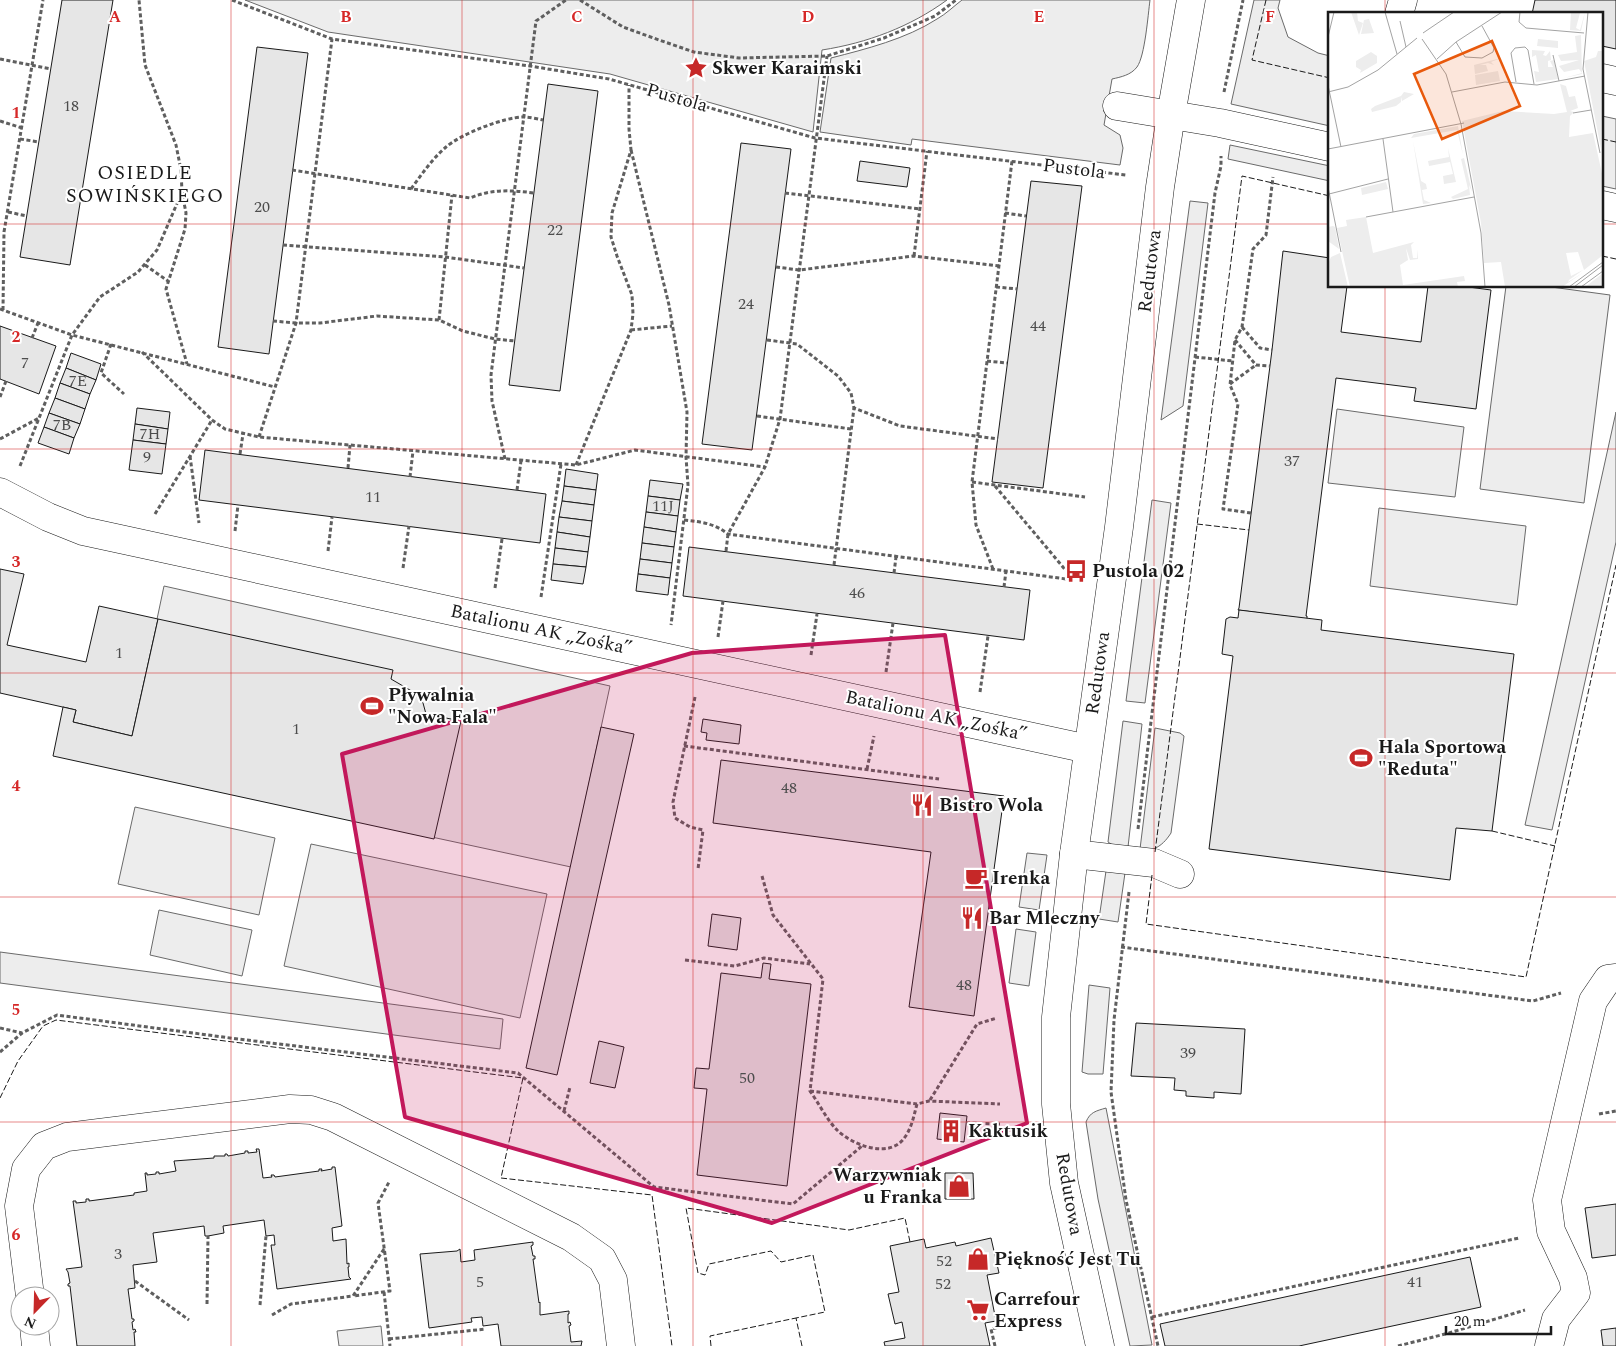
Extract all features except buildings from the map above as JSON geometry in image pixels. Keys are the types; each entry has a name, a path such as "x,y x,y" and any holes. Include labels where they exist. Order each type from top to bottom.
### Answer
{"street":[{"name":"Redutowa","path":"1100,1346 1064,1183 1056,1104 1056,1017 1074,854 1119,527 1160,186 1191,0"},
{"path":"1117,106 1220,123 1328,146"},
{"name":"Batalionu AK „Zośka”","path":"0,492 48,517 83,531 1088,749"},
{"path":"1074,854 1154,863 1180,874"},
{"path":"1549,1346 1556,1319 1576,1293 1573,1278 1552,1231 1547,1200 1593,1001 1608,979 1616,978"},
{"path":"29,1286 19,1206 26,1169 44,1146 68,1137 290,1110 310,1110 334,1117 571,1236 602,1259 613,1280 621,1346"}],"path":[{"path":"43,0 4,232 1,310 72,335 275,387"},
{"path":"139,0 145,65 176,145 181,170 182,192 186,213 185,229 166,290 187,364"},
{"name":"Pustola","path":"232,0 332,39 530,66 609,79 816,138 1126,175"},
{"path":"506,459 492,401 491,375 530,66 536,21 566,0"},
{"path":"580,0 623,27 694,52 739,58 827,56 884,38 910,27 935,16 956,0"},
{"path":"1158,1346 1126,1200 1111,1092 1114,1020 1215,193 1221,166 1220,123 1226,77 1243,0"},
{"path":"259,438 296,323 332,39"},
{"path":"726,552 728,534 765,467 780,420 827,56"},
{"path":"0,59 51,70"},
{"path":"629,85 631,150 672,326 687,412 686,456 688,485 671,628"},
{"path":"412,189 428,166 447,146 469,133 492,124 524,117 543,120"},
{"path":"0,121 22,128"},
{"path":"20,139 39,142"},
{"path":"576,465 631,330 633,314 632,295 611,237 612,213 631,150"},
{"path":"914,256 927,150"},
{"path":"993,569 976,525 972,482 1012,161"},
{"path":"292,170 470,198 482,193 514,190 534,193"},
{"path":"1252,513 1223,509 1238,404 1230,385 1235,340 1242,327 1253,249 1266,235 1273,177"},
{"path":"19,470 72,335 100,297 138,272 156,250 182,192"},
{"path":"786,193 920,210"},
{"path":"439,320 452,195"},
{"path":"8,212 27,216"},
{"path":"1005,214 1026,216"},
{"path":"283,245 445,257 524,268"},
{"path":"776,267 799,270 914,256 999,266"},
{"path":"144,265 168,281"},
{"path":"996,287 1017,290"},
{"path":"273,321 296,323 328,322 377,316 439,320 463,331 495,339 515,341"},
{"path":"32,338 38,323"},
{"path":"631,330 672,326"},
{"path":"1242,327 1260,348 1272,350"},
{"path":"766,340 797,344 838,376 851,393 854,408 834,565"},
{"path":"1235,340 1256,365"},
{"path":"111,344 101,373 124,394"},
{"path":"142,352 212,420 226,429 259,438 576,465 635,450 765,467"},
{"path":"1195,357 1232,361"},
{"path":"987,361 1008,363"},
{"path":"1230,385 1256,365 1270,366"},
{"path":"0,397 6,382"},
{"path":"854,408 900,426 998,439"},
{"path":"757,416 851,430"},
{"path":"0,439 40,417"},
{"path":"153,516 212,420"},
{"path":"240,454 243,434"},
{"path":"348,468 350,445"},
{"path":"410,477 413,451"},
{"path":"190,456 200,526"},
{"path":"517,490 522,461"},
{"path":"541,600 561,464"},
{"path":"972,482 1085,497"},
{"path":"684,520 708,523 719,527 728,534 1074,580 995,486"},
{"path":"234,534 238,505"},
{"path":"327,554 332,517"},
{"path":"403,570 409,526"},
{"path":"495,590 502,539"},
{"path":"894,573 896,556"},
{"path":"1004,587 1006,571"},
{"path":"718,638 723,601"},
{"path":"811,658 817,614"},
{"path":"886,675 893,623"},
{"path":"980,695 988,636"},
{"path":"695,696 673,802 675,818 690,827 703,830 698,869"},
{"path":"867,769 874,736"},
{"path":"684,746 939,779"},
{"path":"762,876 773,915 823,979 810,1091 837,1130 862,1146 880,1150 894,1146 905,1138 917,1104"},
{"path":"1122,947 1533,1001 1561,993"},
{"path":"685,960 735,966 764,958 811,964"},
{"path":"0,1052 22,1032 58,1015 518,1073 654,1187 793,1204 862,1146"},
{"path":"929,1101 977,1024 996,1018"},
{"path":"0,1028 22,1032"},
{"path":"564,1111 570,1087"},
{"path":"810,1091 917,1104 929,1101 1000,1104"},
{"path":"966,1123 1000,1124"},
{"path":"272,1315 291,1304 390,1291 378,1203 384,1191"},
{"path":"1152,1317 1552,1231"},
{"path":"207,1304 208,1236"},
{"path":"260,1305 266,1236"},
{"path":"353,1296 384,1249"},
{"path":"134,1281 189,1320"},
{"path":"384,1292 390,1346"},
{"path":"1399,1346 1449,1333 1576,1293"},
{"path":"995,1346 991,1328 1038,1318"},
{"path":"389,1339 486,1329"}],"highlighted area":[{"path":"945,635 1027,1123 772,1223 405,1117 342,754 692,653"}],"shaded area":[{"name":"Skwer Karaimski","path":"245,0 947,0 933,10 888,32 855,43 822,50 813,132 610,74 328,32"},
{"path":"962,0 1150,0 1146,35 1140,62 1132,72 1112,79 1104,125 1120,135 1123,148 1120,165 912,139 911,145 820,132 831,58 886,43 912,32 940,17"},
{"path":"1254,0 1280,0 1278,8 1288,37 1318,53 1328,56 1328,126 1231,104"},
{"path":"1604,116 1616,119 1616,189 1604,186"},
{"path":"1230,145 1328,166 1328,181 1228,159"},
{"path":"1190,201 1208,203 1183,406 1161,420"},
{"path":"1506,288 1559,288 1610,295 1584,503 1480,489"},
{"path":"1337,409 1464,427 1455,497 1328,483"},
{"path":"1616,412 1616,542 1552,830 1525,825"},
{"path":"1152,500 1171,503 1145,703 1126,701"},
{"path":"1379,508 1526,526 1517,605 1370,586"},
{"name":"Pływalnia \"Nowa Fala\"","path":"164,586 610,686 571,867 125,771"},
{"path":"1123,721 1142,724 1128,847 1114,846 1108,842"},
{"path":"1155,728 1180,733 1184,736 1171,833 1158,847 1145,850 1140,849"},
{"path":"135,807 275,838 259,915 118,884"},
{"path":"311,844 547,894 520,1018 284,966"},
{"path":"1027,853 1047,855 1039,910 1019,907"},
{"path":"1106,871 1125,873 1118,922 1099,919"},
{"path":"159,910 252,930 242,976 150,955"},
{"path":"1016,929 1036,932 1029,986 1009,983"},
{"path":"0,952 503,1019 500,1049 0,983"},
{"path":"1089,985 1110,988 1103,1074 1082,1072"},
{"path":"1106,1108 1152,1345 1130,1346 1098,1199 1086,1122 1091,1114"},
{"path":"381,1326 383,1346 339,1346 337,1331"}],"fence":[{"path":"1266,0 1252,60 1328,78"},
{"path":"1604,139 1616,142"},
{"path":"1155,852 1242,176 1328,196"},
{"path":"1604,256 1616,259"},
{"path":"1197,524 1249,530"},
{"path":"1152,875 1146,924 1526,977 1616,565"},
{"path":"1492,831 1555,846"},
{"path":"0,1098 18,1061 43,1026 56,1020 523,1078 501,1178 652,1195 672,1346"},
{"path":"802,1346 796,1318 825,1312 813,1255 781,1262 771,1251 709,1264 705,1275 698,1273 686,1208 849,1230 905,1218 910,1242"},
{"path":"711,1346 710,1336 796,1318"}],"place":[{"name":"Skwer Karaimski","path":"696,68"},
{"name":"Pustola 02","path":"1076,571"},
{"name":"Pływalnia \"Nowa Fala\"","path":"372,706"},
{"name":"Hala Sportowa \"Reduta\"","path":"1361,758"},
{"name":"Bistro Wola","path":"922,805"},
{"name":"Irenka","path":"976,878"},
{"name":"Bar Mleczny","path":"972,918"},
{"name":"Kaktusik","path":"951,1131"},
{"name":"Warzywniak u Franka","path":"959,1186"},
{"name":"Piękność Jest Tu","path":"978,1259"},
{"name":"Carrefour Express","path":"978,1310"}],"district":[{"name":"OSIEDLE SOWIŃSKIEGO","path":"145,184"}]}
